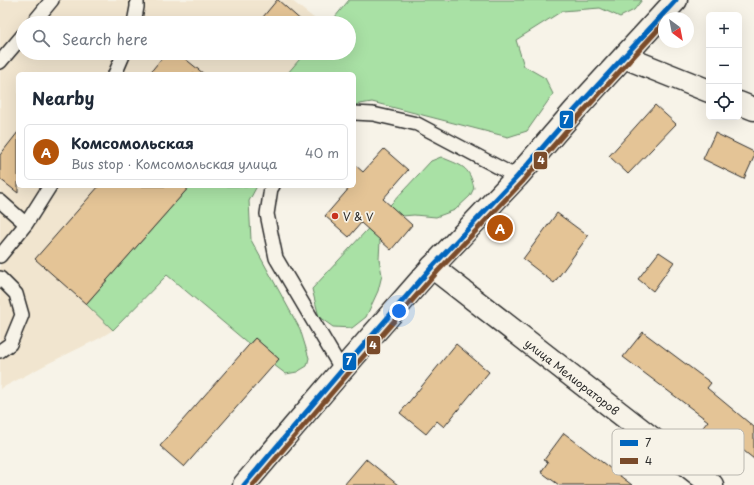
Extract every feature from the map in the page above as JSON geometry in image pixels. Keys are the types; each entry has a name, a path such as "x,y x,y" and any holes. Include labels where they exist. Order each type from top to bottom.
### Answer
{"main road":[{"path":"244,485 432,267 517,177 575,110 676,0"},
{"path":"624,57 706,90"},
{"path":"742,104 754,109"},
{"name":"улица Мелиораторов","path":"432,267 640,429"},
{"name":"улица Мелиораторов","path":"699,475 712,485"}],"lane":[{"path":"39,16 52,0"},
{"path":"135,16 137,0"},
{"path":"0,62 16,43"},
{"path":"116,72 121,60"},
{"path":"356,113 373,114 418,124 517,177"},
{"path":"0,256 26,224 49,188"},
{"path":"271,188 267,214 276,258 342,370"},
{"path":"0,201 26,224"},
{"path":"0,278 16,294 22,315 10,344 0,351"}],"shaded area":[{"path":"0,0 291,0 311,16 16,16 16,60 299,60 289,72 16,72 16,188 188,188 86,304 113,330 0,389"}],"green space":[{"path":"349,0 642,0 634,10 620,17 600,8 562,11 516,40 524,66 545,78 553,94 527,131 508,137 372,102 356,105 356,72 289,72 299,60 356,60 356,16 336,16"},
{"path":"441,157 467,170 474,188 470,196 455,210 436,217 414,215 402,216 380,240 379,259 382,275 378,291 366,317 352,328 333,327 319,317 312,289 431,161"},
{"path":"188,188 256,188 249,201 251,240 300,329 309,358 307,366 297,372 286,374 274,365 279,359 255,338 249,344 167,275 113,330 86,304"}],"building":[{"path":"278,0 296,16 264,16"},
{"path":"160,60 187,60 202,72 151,72"},
{"path":"655,105 676,124 628,174 609,156"},
{"path":"715,133 754,152 754,157 744,179 703,159"},
{"path":"16,135 16,188 18,188 18,193 0,179 0,155"},
{"path":"384,149 408,170 383,199 412,225 391,250 361,223 349,237 325,216 349,188 356,188 356,166 363,172"},
{"path":"97,188 188,188 86,304 35,259"},
{"path":"557,213 588,236 554,283 523,259"},
{"path":"659,252 674,262 653,291 638,279"},
{"path":"643,332 711,383 707,388 754,427 754,459 744,451 744,429 702,429 708,421 623,357"},
{"path":"255,338 279,359 184,467 160,446"},
{"path":"456,344 489,372 444,427 437,421 426,434 400,413"},
{"path":"564,433 612,470 612,475 619,475 632,485 559,485 541,472 548,462 544,460"},
{"path":"366,459 398,485 344,485"}],"transit line":[{"name":"7","path":"244,485 432,267 517,177 575,110 676,0"},
{"name":"4","path":"253,485 437,272 522,182 580,115 658,30"}],"place":[{"name":"V & V","path":"335,216"},
{"name":"Комсомольская","path":"500,228"}]}
